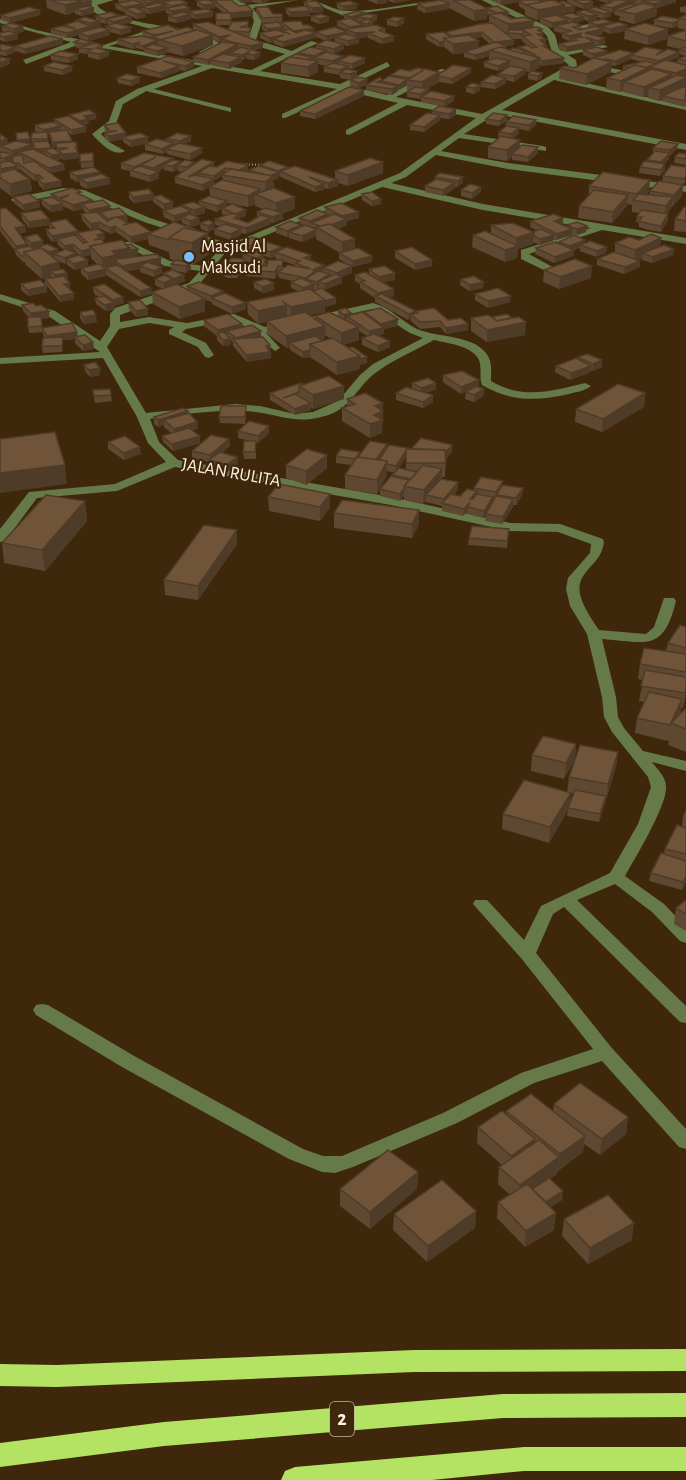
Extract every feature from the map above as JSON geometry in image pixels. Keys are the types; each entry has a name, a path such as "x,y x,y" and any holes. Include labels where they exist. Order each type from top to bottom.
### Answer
{"highway":[{"path":"0,1375 57,1376 414,1361 686,1360"},
{"name":"2","path":"0,1455 164,1434 503,1406 686,1405"},
{"path":"295,1480 524,1459 686,1459"}],"street":[{"path":"110,0 93,1 97,10 102,13 160,29 197,34 218,45 186,62"},
{"path":"234,0 254,12 258,21 252,40 264,46 292,53"},
{"path":"246,7 294,0"},
{"path":"310,0 344,14 447,0"},
{"path":"486,0 541,24 588,26"},
{"path":"0,21 78,42 186,62 343,87 406,102 686,147"},
{"path":"541,24 552,46 559,54 573,62 652,79"},
{"path":"99,46 160,29"},
{"path":"26,62 78,42"},
{"path":"252,72 314,43"},
{"path":"559,54 604,46"},
{"path":"104,351 115,326 115,314 123,308 198,286 214,257 231,247 312,211 382,184 414,168 489,114 551,77 571,68 573,62"},
{"path":"285,116 387,64"},
{"path":"121,151 106,144 96,134 113,122 118,103 146,89 209,66"},
{"path":"388,98 441,70"},
{"path":"551,77 686,108"},
{"path":"146,89 228,110"},
{"path":"348,132 406,102"},
{"path":"457,135 543,149"},
{"path":"435,152 508,166 686,189"},
{"path":"382,184 483,207 686,242"},
{"path":"16,201 63,191 84,193 147,220 231,247"},
{"path":"552,271 524,257 524,252 604,228"},
{"path":"128,244 168,264 207,269"},
{"path":"0,297 51,313 104,351"},
{"path":"255,328 270,329 373,306 416,332 456,342 481,355 484,359 486,383 505,394 529,398 540,397 585,386"},
{"path":"209,355 202,345 173,332 187,326 234,317 255,328 275,348"},
{"path":"115,326 149,320 187,326"},
{"path":"143,417 177,411 248,408 268,411 290,419 307,417 341,405 364,377 378,366 434,336"},
{"path":"0,361 104,351"},
{"name":"JALAN RULITA","path":"104,351 143,417 154,443 174,463 372,498 499,525 560,528 593,538 598,542 598,549 572,585 577,606 594,634 609,697 611,717 655,776 659,787 646,824 616,877"},
{"path":"1,533 33,495 117,487 174,463"},
{"path":"594,634 648,638 656,636 661,629 669,601"},
{"path":"637,754 686,766"},
{"path":"527,954 539,923 547,910 616,877 658,908 686,937"},
{"path":"566,899 686,1017"},
{"path":"481,904 527,954 605,1052 686,1142"},
{"path":"42,1010 129,1062 296,1154 313,1162 335,1165 450,1118 528,1078 564,1068 605,1052"}],"path":[{"path":"234,164 267,165"}],"building":[{"path":"49,0 77,0 81,1 65,5"},
{"path":"134,0 143,4 124,7 115,4"},
{"path":"143,0 162,0 147,3"},
{"path":"173,0 187,3 171,6 163,2"},
{"path":"209,0 215,4 203,5 197,1"},
{"path":"214,0 231,0 239,6 247,5 253,11 230,13"},
{"path":"441,0 449,4 425,8 418,4"},
{"path":"453,0 470,0 488,9 474,11"},
{"path":"546,0 526,5 519,1"},
{"path":"552,0 565,5 538,10 526,5"},
{"path":"573,0 588,0 593,2 583,4"},
{"path":"631,0 612,8 601,6 612,2 607,1"},
{"path":"641,0 666,0 654,4"},
{"path":"316,1 323,7 312,8 304,2"},
{"path":"350,1 357,4 343,6 337,3"},
{"path":"563,1 575,6 564,8 565,5 558,2"},
{"path":"158,3 166,5 149,9 141,7"},
{"path":"643,3 657,7 635,14 620,11"},
{"path":"630,4 636,5 620,11 615,10"},
{"path":"184,5 190,8 172,11 166,8"},
{"path":"87,6 94,8 81,11 74,9"},
{"path":"306,6 310,11 290,12 286,8"},
{"path":"497,6 508,12 497,13 486,8"},
{"path":"29,7 40,10 9,18 1,15"},
{"path":"134,7 145,12 136,14 125,9"},
{"path":"256,7 268,7 273,14 282,14 282,17 262,18"},
{"path":"595,7 611,12 604,14 588,9"},
{"path":"207,9 213,12 195,15 190,11"},
{"path":"585,10 597,15 588,16 577,12"},
{"path":"358,11 365,13 351,17 344,15"},
{"path":"110,12 119,15 105,19 95,16"},
{"path":"182,12 191,14 176,18 168,16"},
{"path":"216,13 231,13 231,20 216,20"},
{"path":"501,13 512,19 525,17 534,21 508,24 489,15"},
{"path":"572,13 583,17 572,19 561,15"},
{"path":"321,14 329,17 319,19 311,16"},
{"path":"365,14 377,15 370,19 358,17"},
{"path":"125,15 131,17 113,22 107,19"},
{"path":"556,15 568,20 552,23 540,18"},
{"path":"662,16 679,19 673,23 654,20"},
{"path":"85,17 100,21 91,23 76,20"},
{"path":"394,17 404,18 397,22 387,20"},
{"path":"350,18 363,25 350,27 337,21"},
{"path":"367,19 373,21 366,24 359,22"},
{"path":"603,19 612,22 597,25 589,22"},
{"path":"77,21 91,26 67,33 51,29 62,26 76,29 65,25"},
{"path":"248,21 248,25 240,27 251,28 249,32 227,31 232,22"},
{"path":"301,21 303,25 314,28 294,31 281,22"},
{"path":"208,22 263,43 251,46 232,42 222,39 230,35 219,37 193,24"},
{"path":"278,22 283,27 267,29 262,24"},
{"path":"573,22 581,25 573,27 579,30 596,26 603,29 585,33 605,38 598,41 585,37 594,42 567,47 559,44 577,40 572,38 582,37 578,35 582,33 569,36 562,33 572,31 554,26"},
{"path":"619,22 627,25 610,29 601,26"},
{"path":"10,23 23,26 14,29 2,26"},
{"path":"116,23 131,27 120,30 106,26"},
{"path":"492,23 514,40 494,42 482,32 452,36 446,32 480,24"},
{"path":"645,23 668,29 648,36 625,29"},
{"path":"168,25 178,30 187,27 195,30 161,40 152,37 173,31 155,35 142,31"},
{"path":"376,25 385,29 378,30 394,36 382,39 368,33 375,32 355,33 346,29"},
{"path":"100,27 110,30 88,36 78,33"},
{"path":"335,27 347,32 326,36 316,32"},
{"path":"537,27 542,29 538,30 543,33 537,34 546,39 540,40 547,46 543,46 564,58 542,61 534,54 518,47 528,45 531,48 537,47 522,36 531,35 521,29"},
{"path":"289,29 296,33 305,30 316,33 283,42 274,39 284,35 269,38 260,33 276,30 290,34 281,31"},
{"path":"197,30 213,35 182,46 160,40"},
{"path":"509,30 524,30 523,34 507,33"},
{"path":"9,31 17,34 0,36 0,33"},
{"path":"686,31 686,41 668,36"},
{"path":"443,32 450,37 444,38 444,42 439,42 426,34"},
{"path":"346,34 359,38 348,41 335,37"},
{"path":"469,35 479,41 453,44 444,38"},
{"path":"50,36 63,39 25,49 15,46"},
{"path":"142,36 158,40 143,46 136,44 140,42 133,44 117,39"},
{"path":"81,39 92,42 84,44 74,42"},
{"path":"326,40 344,44 334,49 316,45"},
{"path":"222,42 238,44 208,60 193,57"},
{"path":"496,42 506,46 475,55 464,52"},
{"path":"95,43 103,45 96,48 109,51 99,54 87,52 92,49 79,48"},
{"path":"0,44 15,47 6,51 0,50"},
{"path":"153,44 167,48 158,51 144,48"},
{"path":"241,47 260,52 254,55 247,54 250,51 243,55 230,53"},
{"path":"310,47 326,50 315,56 298,53"},
{"path":"500,47 540,58 530,62 490,50"},
{"path":"597,47 607,51 593,54 583,50"},
{"path":"645,47 662,50 656,55 668,49 679,52 659,61 631,55"},
{"path":"513,48 527,51 522,53 509,50"},
{"path":"620,50 633,53 616,61 594,58"},
{"path":"60,51 78,54 69,58 51,55"},
{"path":"326,52 343,56 332,61 314,58"},
{"path":"223,54 241,57 229,63 210,60"},
{"path":"296,54 312,57 307,60 290,57 285,59"},
{"path":"350,55 365,58 352,64 338,61"},
{"path":"168,56 194,62 185,66 163,61 179,66 160,73 137,67"},
{"path":"0,57 10,59 0,63"},
{"path":"290,57 318,61 308,67 281,63"},
{"path":"496,58 510,61 498,66 484,62"},
{"path":"594,58 612,62 587,74 560,68 565,66 574,68"},
{"path":"665,60 686,65 686,69 676,73 649,67"},
{"path":"646,61 656,64 645,68 635,65 630,68 623,66"},
{"path":"54,62 72,66 62,70 44,66"},
{"path":"333,63 348,66 340,70 324,67"},
{"path":"453,65 471,68 452,79 439,76"},
{"path":"635,65 648,68 621,81 607,78"},
{"path":"510,66 526,69 514,76 498,74"},
{"path":"417,68 425,69 410,78 391,75 400,69 410,71"},
{"path":"346,69 357,71 351,74 340,73"},
{"path":"425,69 439,72 422,82 407,80"},
{"path":"652,69 672,74 644,87 624,82"},
{"path":"532,71 542,73 538,76 528,74"},
{"path":"127,74 140,77 131,81 117,78"},
{"path":"492,75 506,78 495,84 481,82"},
{"path":"677,75 686,78 660,90 649,88"},
{"path":"389,76 407,79 399,85 381,81"},
{"path":"358,77 367,79 359,83 350,80"},
{"path":"380,77 382,80 377,82 398,86 392,89 366,85"},
{"path":"472,83 481,85 474,88 466,87"},
{"path":"686,86 685,101 663,96 673,91"},
{"path":"349,87 364,90 315,114 300,111"},
{"path":"415,87 429,89 420,94 407,92"},
{"path":"431,91 454,96 444,101 421,97"},
{"path":"439,106 456,109 449,114 432,111"},
{"path":"89,110 96,114 84,116 88,119 80,121 69,115"},
{"path":"427,113 440,115 424,127 410,125"},
{"path":"493,113 507,115 500,121 486,119"},
{"path":"69,116 86,127 71,130 54,119"},
{"path":"513,116 536,120 529,125 506,122"},
{"path":"53,122 61,126 43,130 35,125"},
{"path":"118,123 126,133 109,136 104,133 117,131 110,131 104,125"},
{"path":"506,126 519,128 511,134 499,132"},
{"path":"67,130 72,141 53,142 49,132"},
{"path":"28,132 30,139 17,140 16,133"},
{"path":"47,132 48,139 31,139 32,133"},
{"path":"140,133 148,137 130,141 123,137"},
{"path":"177,133 191,136 180,141 166,139"},
{"path":"0,134 7,139 0,141"},
{"path":"501,136 520,140 507,150 488,147"},
{"path":"157,139 174,143 162,149 145,144"},
{"path":"16,141 33,144 13,151 0,146"},
{"path":"48,141 51,148 35,149 33,142"},
{"path":"661,141 678,144 670,150 653,148"},
{"path":"76,142 77,147 75,147 78,153 62,154 59,150 68,148 57,148 56,143"},
{"path":"179,143 202,148 190,154 166,149"},
{"path":"522,145 538,147 528,157 512,154"},
{"path":"53,148 61,154 52,155 44,150"},
{"path":"33,149 64,164 49,168 19,152"},
{"path":"655,151 670,153 661,162 647,160"},
{"path":"0,152 14,154 0,158"},
{"path":"93,153 93,161 80,162 80,154"},
{"path":"144,153 173,158 153,168 141,165 156,157 135,167 121,163"},
{"path":"679,153 686,154 686,159 675,157"},
{"path":"22,155 24,163 34,161 61,181 43,184 38,179 43,178 34,175 18,163 14,163 17,166 0,169 0,163 9,161 13,163 13,156"},
{"path":"370,158 383,162 348,175 335,171"},
{"path":"202,159 214,162 188,177 195,175 214,179 202,185 175,177"},
{"path":"172,160 180,161 173,166 164,165"},
{"path":"185,160 194,162 187,167 177,166"},
{"path":"227,161 248,165 240,170 225,168 214,176 199,173 209,166 217,167"},
{"path":"269,161 288,167 278,171 260,165"},
{"path":"644,161 665,164 661,170 640,167"},
{"path":"671,165 686,167 684,179 663,176"},
{"path":"140,166 159,172 149,176 130,170"},
{"path":"259,166 279,172 270,176 249,170"},
{"path":"295,166 338,180 328,183 309,177 324,184 315,187 280,171"},
{"path":"93,167 100,172 76,176 70,172"},
{"path":"14,169 30,179 10,184 0,178 0,173"},
{"path":"231,169 273,176 265,182 222,175"},
{"path":"603,172 650,180 637,194 589,186"},
{"path":"440,173 463,177 458,181 435,177"},
{"path":"102,174 109,178 87,183 80,179"},
{"path":"436,179 455,183 443,190 425,186"},
{"path":"222,180 260,189 248,196 209,187"},
{"path":"659,181 683,185 674,195 650,191"},
{"path":"470,184 481,187 472,193 461,190"},
{"path":"72,188 92,200 73,205 60,199 69,195 59,198 51,194"},
{"path":"274,188 295,197 276,203 255,194"},
{"path":"149,189 153,194 133,197 129,192"},
{"path":"594,190 628,195 613,212 579,206"},
{"path":"372,192 381,199 372,201 362,194"},
{"path":"29,194 39,201 23,205 13,197"},
{"path":"639,194 673,197 666,206 633,200"},
{"path":"161,195 173,202 164,204 152,197"},
{"path":"209,196 227,201 217,206 199,201"},
{"path":"53,197 62,204 50,206 41,199"},
{"path":"103,200 110,206 89,210 82,204"},
{"path":"193,202 205,207 194,210 182,205"},
{"path":"341,203 359,212 342,216 325,207"},
{"path":"233,204 246,210 234,214 239,215 234,218 248,223 261,215 271,218 246,228 215,219 233,213 222,208"},
{"path":"181,206 191,211 174,216 163,211"},
{"path":"686,207 686,221 675,219"},
{"path":"6,208 25,226 15,228 27,244 16,246 0,226 0,209"},
{"path":"119,208 127,215 117,217 128,223 123,225 136,222 151,232 131,237 115,226 110,228 99,222 91,224 81,214 97,212 107,221 116,217 108,219 100,212"},
{"path":"266,208 283,213 273,217 257,212"},
{"path":"41,210 49,219 29,222 21,213"},
{"path":"317,210 328,214 310,221 299,218"},
{"path":"641,210 668,214 661,226 639,221 642,217 637,217"},
{"path":"190,214 199,218 190,221 182,217"},
{"path":"334,214 347,219 331,225 320,226 311,223"},
{"path":"554,214 563,218 554,221 572,229 557,234 531,221"},
{"path":"66,219 78,231 52,236 46,229 55,228 49,223"},
{"path":"209,220 214,223 208,226 200,223"},
{"path":"290,221 301,225 287,231 276,227"},
{"path":"174,222 195,229 184,228 169,240 148,234"},
{"path":"577,222 587,226 577,229 567,225"},
{"path":"512,223 534,232 516,238 491,225"},
{"path":"225,224 241,229 231,234 214,229"},
{"path":"330,224 355,239 342,242 316,227"},
{"path":"305,225 316,230 302,236 289,232"},
{"path":"184,228 208,233 192,243 169,238"},
{"path":"98,229 104,233 97,235 100,238 94,240 101,239 105,243 90,246 90,249 81,251 73,244 65,246 57,239 75,235 83,243 87,242 77,233"},
{"path":"541,229 554,235 540,239 534,236 533,232"},
{"path":"485,231 518,246 505,250 473,235"},
{"path":"37,234 43,241 31,243 25,237"},
{"path":"651,234 661,238 635,250 615,243 629,237 639,240"},
{"path":"574,235 585,240 570,246 559,242"},
{"path":"252,237 282,247 270,252 240,242"},
{"path":"122,240 130,248 112,251 116,255 102,258 90,246"},
{"path":"590,241 607,247 597,251 580,245"},
{"path":"555,242 574,250 555,257 536,248"},
{"path":"47,244 58,249 50,252 38,247"},
{"path":"131,244 138,249 130,250 126,245"},
{"path":"664,245 674,249 652,257 643,253"},
{"path":"30,246 34,250 24,252 24,256 15,249"},
{"path":"286,247 311,255 304,258 324,265 313,270 315,271 306,278 278,272 288,265 311,269 295,263 300,261 275,252"},
{"path":"412,247 432,260 415,264 395,251"},
{"path":"41,248 59,262 41,267 24,252"},
{"path":"358,248 372,256 353,261 339,253"},
{"path":"66,249 76,253 65,258 54,254"},
{"path":"250,250 264,254 257,258 266,259 263,266 267,266 268,260 283,260 282,266 278,266 275,272 246,270 253,257 242,254"},
{"path":"614,252 640,261 625,267 597,259"},
{"path":"157,254 161,258 122,266 116,261 116,259"},
{"path":"79,255 88,260 74,264 66,259"},
{"path":"231,258 245,259 237,272 227,271 225,267 220,266 222,262 228,263"},
{"path":"575,259 592,266 560,277 544,270"},
{"path":"176,260 190,263 186,266 171,264"},
{"path":"338,261 352,266 337,273 323,268"},
{"path":"147,262 162,267 154,271 140,266"},
{"path":"99,264 106,269 88,273 81,268"},
{"path":"117,265 151,288 140,291 105,268"},
{"path":"385,266 395,273 379,277 369,269"},
{"path":"63,269 67,273 55,275 51,271"},
{"path":"173,270 184,275 174,279 163,273"},
{"path":"318,271 330,274 317,282 305,279"},
{"path":"365,272 394,289 378,293 360,282 365,281 355,275"},
{"path":"336,274 342,277 324,284 319,281"},
{"path":"164,275 173,279 164,283 155,279"},
{"path":"63,276 70,283 64,284 74,293 59,296 45,279"},
{"path":"474,276 484,282 470,285 461,279"},
{"path":"301,278 314,284 303,288 291,282"},
{"path":"265,279 274,283 262,287 254,282"},
{"path":"40,280 47,286 27,290 21,284"},
{"path":"199,282 223,291 211,296 187,286"},
{"path":"104,284 123,297 113,300 93,287"},
{"path":"177,284 205,299 179,307 152,292"},
{"path":"321,288 336,298 325,301 313,291"},
{"path":"498,288 511,296 488,301 475,294"},
{"path":"310,289 325,300 291,307 282,301 287,305 258,311 247,302"},
{"path":"225,293 246,303 232,307 211,298"},
{"path":"382,294 416,311 409,314 375,296"},
{"path":"104,296 114,303 105,305 95,298"},
{"path":"140,300 148,309 136,311 128,302"},
{"path":"33,303 49,311 31,313 22,305"},
{"path":"345,308 351,313 344,315 338,310"},
{"path":"380,308 398,319 381,324 364,312"},
{"path":"434,308 448,320 461,318 468,324 446,328 440,321 420,322 411,314"},
{"path":"93,310 96,315 83,317 80,312"},
{"path":"305,312 325,326 286,336 267,321"},
{"path":"329,312 359,327 341,333 315,316"},
{"path":"362,312 384,328 369,331 347,316"},
{"path":"228,314 242,324 218,330 204,320"},
{"path":"507,314 512,318 497,321 492,317"},
{"path":"488,315 497,321 519,317 526,322 487,330 471,318"},
{"path":"28,317 41,317 42,326 28,327"},
{"path":"72,323 77,332 47,336 42,328"},
{"path":"252,325 261,331 236,338 227,331"},
{"path":"224,332 230,339 223,340 217,333"},
{"path":"374,334 390,341 378,346 362,338"},
{"path":"85,335 93,342 83,345 75,337"},
{"path":"315,336 323,341 310,344 310,350 303,352 290,343"},
{"path":"63,337 62,346 42,346 43,338"},
{"path":"263,337 270,345 266,346 270,352 246,355 233,339"},
{"path":"333,338 360,356 337,362 310,344"},
{"path":"353,347 367,357 360,359 360,356 348,348"},
{"path":"587,354 602,360 593,364 578,357"},
{"path":"576,358 591,366 571,373 556,366"},
{"path":"95,362 100,368 89,370 84,365"},
{"path":"462,371 479,380 461,387 443,375"},
{"path":"329,376 344,386 313,395 299,386"},
{"path":"428,378 436,383 421,388 412,383"},
{"path":"303,384 299,386 299,392 283,398 295,394 311,403 295,409 270,393"},
{"path":"618,384 645,393 603,419 576,409"},
{"path":"476,386 484,389 474,395 466,392"},
{"path":"406,387 433,395 423,402 396,393"},
{"path":"110,389 111,395 94,396 93,390"},
{"path":"365,393 383,403 375,406 383,411 374,415 383,420 370,424 342,408 355,404 347,399"},
{"path":"221,406 246,406 245,417 219,417"},
{"path":"183,408 188,411 158,420 154,417"},
{"path":"189,413 197,422 174,429 164,420"},
{"path":"249,421 269,426 258,436 238,431"},
{"path":"189,428 200,436 172,444 162,436"},
{"path":"55,432 65,465 0,473 0,439"},
{"path":"211,435 229,439 210,455 192,451"},
{"path":"125,436 140,447 124,453 108,442"},
{"path":"421,438 452,445 445,453 445,450 412,448"},
{"path":"244,441 256,441 255,452 243,452"},
{"path":"370,441 387,444 376,460 358,457"},
{"path":"389,445 408,448 396,466 379,460"},
{"path":"307,449 327,455 306,471 286,465"},
{"path":"341,449 360,452 355,459 336,456"},
{"path":"406,449 445,450 446,463 406,463"},
{"path":"220,452 237,457 227,465 209,460"},
{"path":"357,457 387,461 377,480 345,475"},
{"path":"423,465 442,469 424,490 404,486"},
{"path":"399,468 417,472 411,479 392,475"},
{"path":"391,476 409,480 400,494 380,489"},
{"path":"481,477 503,481 496,492 474,488"},
{"path":"441,479 458,482 444,499 426,495"},
{"path":"279,484 330,494 320,507 268,497"},
{"path":"503,485 523,488 516,498 496,495"},
{"path":"467,489 477,491 470,499 477,494 493,497 484,511 468,507 470,502 464,509 442,503 451,494 460,496"},
{"path":"46,495 85,501 42,550 2,543"},
{"path":"496,496 513,499 503,517 486,514"},
{"path":"342,500 419,510 412,524 334,513"},
{"path":"204,525 237,530 198,586 164,580"},
{"path":"472,526 509,529 507,541 469,538"},
{"path":"680,625 686,627 686,648 668,643"},
{"path":"644,648 686,654 686,672 640,664"},
{"path":"645,670 686,677 685,693 641,686"},
{"path":"649,692 682,699 670,725 637,718"},
{"path":"686,708 686,729 671,723"},
{"path":"543,736 576,744 566,763 532,755"},
{"path":"580,745 618,752 608,784 569,777"},
{"path":"524,780 571,793 550,827 503,814"},
{"path":"575,790 606,796 600,814 568,808"},
{"path":"677,825 686,828 686,854 665,849"},
{"path":"661,853 686,861 686,876 683,882 651,873"},
{"path":"686,900 686,914 676,908"},
{"path":"580,1083 628,1117 602,1139 554,1104"},
{"path":"531,1094 585,1136 560,1154 506,1111"},
{"path":"502,1111 535,1139 511,1156 478,1127"},
{"path":"539,1140 559,1157 520,1185 499,1167"},
{"path":"388,1150 418,1172 370,1212 340,1189"},
{"path":"549,1178 563,1191 546,1202 532,1189"},
{"path":"442,1180 476,1211 428,1246 394,1214"},
{"path":"527,1184 556,1213 526,1231 498,1202"},
{"path":"608,1195 634,1223 590,1248 564,1219"}],"place":[{"name":"Masjid Al Maksudi","path":"189,257"}]}
